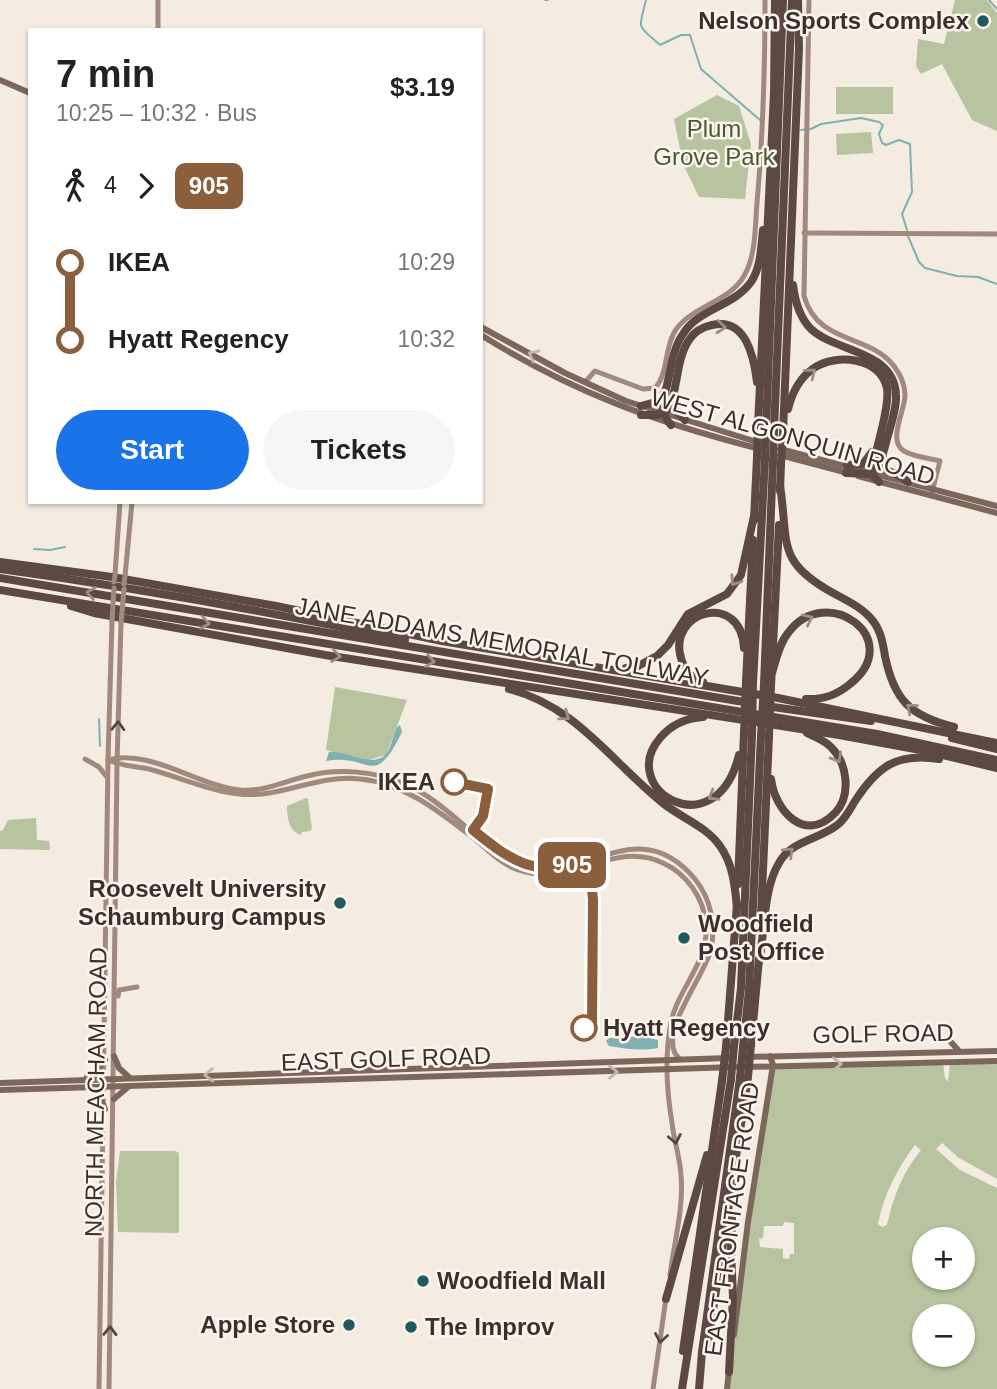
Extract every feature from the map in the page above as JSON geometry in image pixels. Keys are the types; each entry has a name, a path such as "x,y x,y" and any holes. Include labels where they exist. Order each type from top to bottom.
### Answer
{"highway":[{"path":"759,409 775,0"},
{"path":"767,685 769,460 783,0"},
{"path":"749,682 769,460 792,0"},
{"path":"798,0 799,48 791,236 792,284 796,303 810,328 878,362 893,381 896,401 877,468 869,474 846,469"},
{"path":"671,425 663,413 678,343 685,330 736,297 754,277 760,258 770,165"},
{"path":"770,429 791,236"},
{"path":"641,410 663,413 669,409 688,341 704,327 722,324 730,326 740,334 750,348 755,365 759,409 770,429"},
{"path":"770,429 801,381 817,366 838,360 859,361 879,372 886,383 883,419 872,472 879,482"},
{"path":"641,410 659,401 668,383"},
{"path":"673,398 675,409 685,420"},
{"path":"846,469 867,461 883,419"},
{"path":"883,454 886,470 908,482"},
{"path":"769,460 780,486 783,534 791,556 798,568 810,578 860,608 875,623 892,683 906,705 926,719 997,742"},
{"path":"557,661 585,661 627,668 644,663 657,656 668,645 688,614 727,594 741,575 769,460"},
{"path":"772,673 780,486"},
{"path":"699,1389 735,1078 751,968 754,736 749,682 754,516"},
{"path":"0,562 243,600 442,641 778,698 997,742"},
{"path":"0,569 124,586 298,617 408,640 424,648"},
{"name":"JANE ADDAMS MEMORIAL TOLLWAY","path":"0,578 869,721 997,749"},
{"name":"JANE ADDAMS MEMORIAL TOLLWAY","path":"0,590 877,734 997,760"},
{"path":"41,597 94,613 237,640 535,689 781,725 926,751 997,769"},
{"path":"737,908 754,736 767,685 781,646 788,632 812,615 827,613 848,616 864,630 869,642 870,656 865,669 842,691 827,698 778,698"},
{"path":"725,689 697,680 686,670 681,660 679,648 682,633 691,621 701,614 722,614 736,623 743,639 744,670 749,682"},
{"path":"407,667 514,691 542,701 562,713 603,746 664,804 714,838 726,855 734,878 737,908 739,1046"},
{"path":"720,716 682,721 660,738 652,753 650,768 661,793 677,803 689,805 720,794 754,736"},
{"path":"769,746 775,798 789,818 799,823 815,824 826,820 836,811 843,796 845,782 838,756 823,741 781,725"},
{"path":"754,736 769,746"},
{"path":"759,962 769,746"},
{"path":"680,1389 739,1046 759,962 771,881 778,864 797,844 838,824 866,785 880,770 896,761 917,756 997,769"},
{"path":"666,1298 716,1118 735,1078"},
{"path":"729,1373 733,1297 731,1248 735,1078"},
{"path":"680,1389 716,1118"},
{"path":"702,1364 707,1352 734,1175"}],"main road":[{"path":"0,80 28,92"},
{"name":"WEST ALGONQUIN ROAD","path":"483,328 671,425 846,469"},
{"name":"WEST ALGONQUIN ROAD","path":"483,336 581,390 641,410"},
{"name":"WEST ALGONQUIN ROAD","path":"663,413 846,469 879,482 997,506"},
{"name":"WEST ALGONQUIN ROAD","path":"872,472 997,513"},
{"path":"950,1041 960,1051"},
{"name":"GOLF ROAD","path":"770,1056 997,1051"},
{"path":"114,1056 119,1069 130,1078"},
{"name":"EAST GOLF ROAD","path":"114,1083 130,1078 770,1056"},
{"name":"EAST FRONTAGE ROAD","path":"727,1389 748,1222 773,1065 770,1056"},
{"path":"76,1080 96,1073 105,1060"},
{"name":"GOLF ROAD","path":"773,1065 997,1061"},
{"name":"EAST GOLF ROAD","path":"0,1083 76,1080 129,1086 668,1071 773,1065"},
{"name":"EAST GOLF ROAD","path":"0,1090 89,1087 105,1083"},
{"path":"114,1099 129,1086"},
{"path":"89,1087 100,1095 105,1109"}],"street":[{"path":"158,0 158,28"},
{"path":"585,382 594,371 643,389 655,387 660,382 667,351 676,329 691,315 727,294 742,280 752,257 763,117 765,0"},
{"path":"809,0 803,293 812,314 826,329 882,355 895,367 903,383 905,396 897,435 899,446 907,452 940,461 932,492"},
{"path":"804,233 997,234"},
{"name":"NORTH MEACHAM ROAD","path":"99,1389 108,760 112,621 120,504"},
{"name":"NORTH MEACHAM ROAD","path":"109,1389 117,761 121,623 132,504"},
{"path":"85,759 99,767 108,779"},
{"path":"108,760 155,763 228,788 246,790 264,789 309,775 365,773 389,778 427,795 493,848 531,867 566,867 623,849 644,850 679,864 696,880 708,902 713,922 711,950 707,962 678,1015 673,1049 674,1055 682,1061"},
{"path":"117,761 218,791 241,795 274,792 310,781 330,779 358,778 379,782 418,797 508,865 520,870 539,874 562,874 624,856 646,857 680,873 696,892 704,909 706,927 705,946 700,963 679,997 670,1027 668,1071 671,1122 682,1180 653,1389"},
{"path":"107,817 116,828"},
{"path":"115,977 123,985 137,987 119,990 115,1027"}],"green space":[{"path":"955,0 987,0 997,13 997,131 972,120 942,64 921,74 916,66 918,39 944,44"},
{"path":"836,87 893,87 893,114 836,114"},
{"name":"Plum Grove Park","path":"717,95 739,106 751,144 745,199 699,197 683,164 674,119"},
{"path":"871,132 873,153 837,155 836,134"},
{"path":"335,687 407,700 386,755 368,760 326,750"},
{"path":"306,798 312,829 302,832 301,835 291,827 287,806"},
{"path":"36,818 37,840 49,841 50,850 0,849 0,831 8,820"},
{"path":"997,1061 997,1179 959,1158 942,1143 936,1149 960,1170 997,1188 997,1389 727,1389 773,1065 943,1063 948,1082 950,1062","holes":["915,1145 921,1150 900,1185 887,1225 882,1227 878,1224 892,1182","784,1222 794,1223 794,1254 790,1254 789,1259 783,1258 783,1249 760,1247 759,1239 763,1238 764,1226 783,1226"]},
{"path":"120,1151 179,1153 179,1232 118,1232 116,1183"}],"water":[{"path":"400,725 402,732 392,750 377,765 341,760 326,761 329,752 374,760 380,758 388,751"},
{"path":"643,1036 658,1040 658,1048 621,1048 609,1046 606,1041 609,1038"}],"waterway":[{"path":"646,0 641,23 643,30 660,45 681,35 690,35 701,69 760,120"},
{"path":"989,0 997,9"},
{"path":"801,130 861,118 883,125 879,134 882,143 886,145 899,140 910,144 912,192 902,214 907,230"},
{"path":"908,236 919,262 925,268 957,276 978,277 997,284"},
{"path":"34,549 65,547"},
{"path":"99,719 100,746"}],"bus line":[{"name":"905","path":"454,782 488,789 483,816 473,830 493,848 531,867 558,868 584,861 592,887 593,924 592,1028 584,1028"}],"place":[{"name":"Nelson Sports Complex","path":"983,21"},
{"name":"IKEA","path":"454,782"},
{"name":"Roosevelt University Schaumburg Campus","path":"340,903"},
{"name":"Woodfield Post Office","path":"684,938"},
{"name":"Hyatt Regency","path":"584,1028"},
{"name":"Woodfield Mall","path":"423,1281"},
{"name":"Apple Store","path":"349,1325"},
{"name":"The Improv","path":"411,1327"}]}
